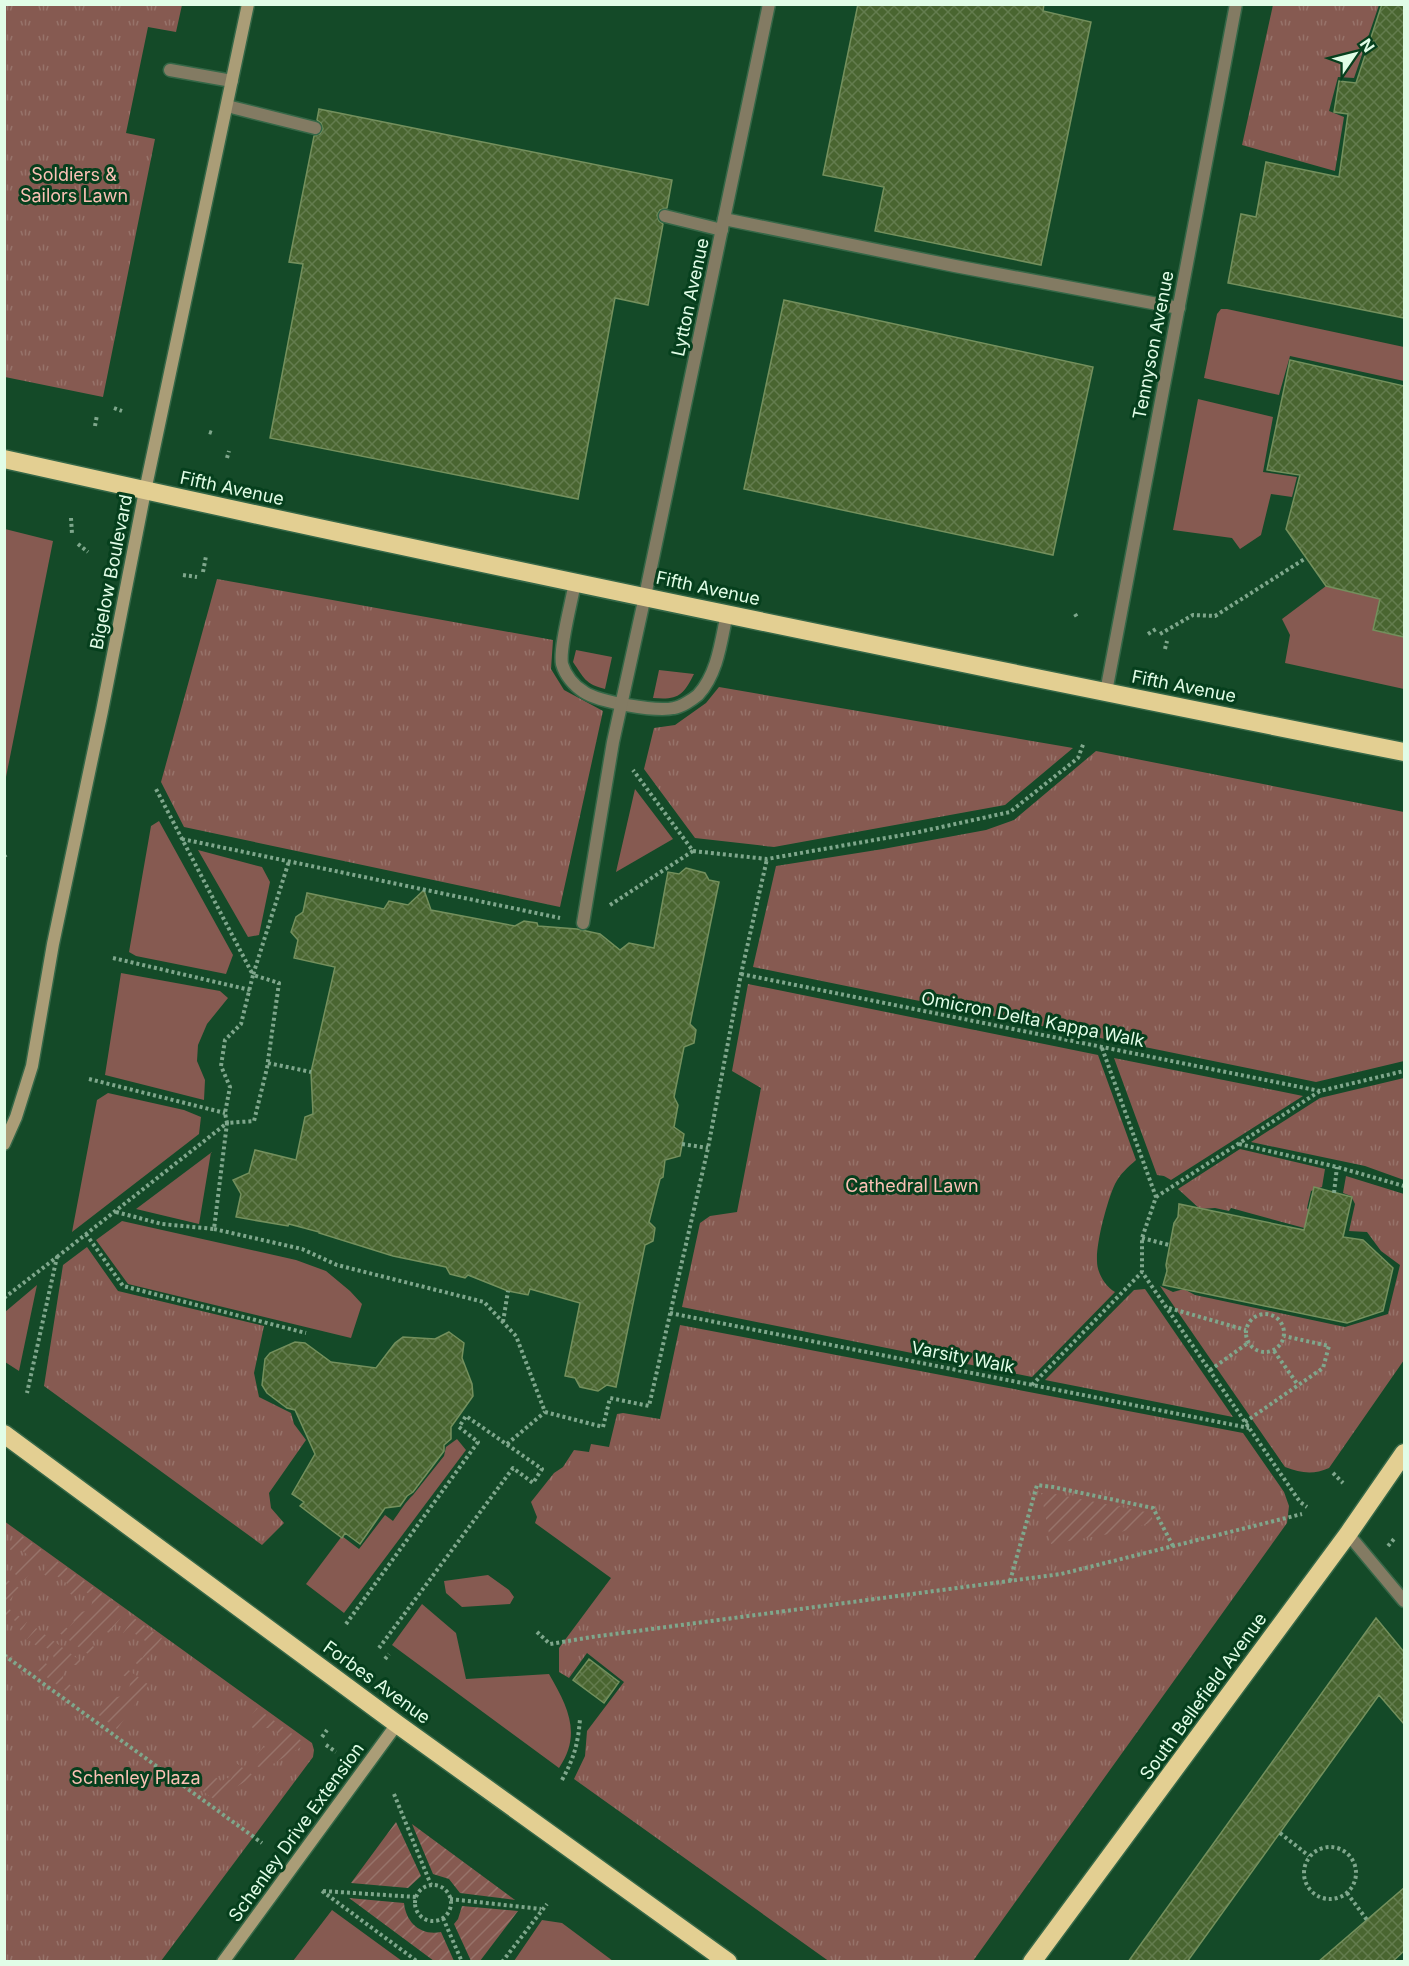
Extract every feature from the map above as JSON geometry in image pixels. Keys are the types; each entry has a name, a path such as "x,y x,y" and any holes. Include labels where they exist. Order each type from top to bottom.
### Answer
{"highway":[{"name":"Fifth Avenue","path":"4,459 575,582 1404,752"},
{"name":"Forbes Avenue","path":"4,1434 397,1724 728,1962"},
{"name":"South Bellefield Avenue","path":"1032,1962 1348,1534 1404,1453"}],"main road":[{"name":"Bigelow Boulevard","path":"4,1144 16,1117 32,1066 53,944 145,491 248,4"},
{"name":"Schenley Drive Extension","path":"224,1962 397,1724"}],"street":[{"name":"Lytton Avenue","path":"583,923 613,742 769,4"},
{"name":"Tennyson Avenue","path":"1106,692 1236,4"},
{"path":"170,70 232,81"},
{"path":"226,106 315,128"},
{"path":"665,216 1179,308"},
{"path":"575,582 562,647 562,664 571,682 586,693 621,703 658,710 676,708 696,696 707,683 715,667 728,613"},
{"path":"1348,1534 1404,1601"}],"path":[{"path":"114,408 122,411"},
{"path":"95,426 97,415"},
{"path":"227,458 228,451"},
{"path":"71,518 72,534"},
{"path":"78,544 88,552"},
{"path":"203,572 206,556"},
{"path":"1160,634 1193,615 1215,616 1306,558"},
{"path":"183,575 197,577"},
{"path":"1075,614 1078,619"},
{"path":"1148,634 1156,629"},
{"path":"1165,650 1167,641"},
{"path":"613,742 693,851"},
{"path":"182,839 583,923 693,851 767,859 914,833 1010,812 1078,758 1084,742"},
{"path":"4,1298 227,1123 254,1121 268,1064 279,983 253,975 156,789"},
{"path":"545,1413 603,1427 610,1398 649,1406 708,1148 741,974 767,859"},
{"path":"214,1229 227,1123 225,1113 230,1087 221,1066 225,1040 241,1024 253,975 289,861"},
{"path":"112,958 249,990"},
{"name":"Omicron Delta Kappa Walk","path":"741,974 1320,1092"},
{"path":"1101,1047 1156,1197"},
{"path":"268,1064 310,1072"},
{"path":"1307,1507 1300,1502 1142,1272 1142,1238 1156,1197 1320,1092 1404,1071"},
{"path":"89,1079 225,1113"},
{"path":"682,1144 708,1148"},
{"path":"1239,1144 1337,1167 1404,1186"},
{"path":"1334,1193 1337,1167"},
{"path":"115,1212 162,1224 214,1229 302,1249 337,1265 484,1302 516,1336 545,1413"},
{"path":"86,1234 123,1286 306,1333"},
{"path":"1142,1238 1169,1245"},
{"path":"27,1393 57,1257"},
{"path":"1032,1384 1142,1272"},
{"path":"503,1322 508,1291"},
{"path":"1167,1308 1246,1330"},
{"name":"Varsity Walk","path":"670,1312 1250,1428"},
{"path":"1268,1314 1275,1316 1281,1322 1284,1336 1281,1344 1274,1351 1262,1353 1248,1343 1246,1330 1253,1317 1268,1314"},
{"path":"1245,1422 1323,1368 1329,1346 1284,1336"},
{"path":"1210,1370 1248,1343"},
{"path":"1274,1351 1298,1385"},
{"path":"507,1444 545,1413"},
{"path":"346,1624 478,1442 459,1427 466,1416 542,1469 533,1483 513,1468 379,1648"},
{"path":"1333,1473 1343,1483"},
{"path":"1011,1581 1037,1485 1153,1508 1173,1546"},
{"path":"537,1632 550,1644 1061,1574 1302,1514"},
{"path":"1388,1547 1394,1539"},
{"path":"385,1659 389,1654"},
{"path":"4,1655 262,1843"},
{"path":"562,1780 574,1758 579,1739 580,1719"},
{"path":"322,1737 327,1730"},
{"path":"326,1745 336,1752"},
{"path":"394,1794 432,1885"},
{"path":"1280,1833 1309,1856"},
{"path":"1326,1847 1342,1849 1349,1854 1356,1871 1356,1880 1347,1893 1328,1899 1312,1892 1304,1877 1303,1869 1309,1856 1318,1849 1326,1847"},
{"path":"432,1885 445,1889 451,1906 443,1918 434,1921 423,1918 416,1909 416,1897 423,1888 432,1885"},
{"path":"416,1897 322,1891 418,1962"},
{"path":"1347,1893 1367,1920"},
{"path":"450,1899 541,1910"},
{"path":"502,1962 547,1904"},
{"path":"443,1918 462,1962"}],"green space":[{"name":"Soldiers & Sailors Lawn","path":"5,4 182,5 176,32 148,27 126,133 155,139 103,397 5,377"},
{"path":"1273,5 1379,5 1354,78 1338,77 1329,111 1344,117 1335,171 1242,145"},
{"path":"1221,309 1404,347 1404,381 1290,356 1279,395 1204,378 1217,314"},
{"path":"1198,399 1273,417 1263,472 1297,477 1292,497 1271,494 1261,535 1240,549 1232,538 1173,530"},
{"path":"4,529 53,541 5,782"},
{"path":"217,579 553,640 551,669 564,690 603,711 560,907 184,827 161,782"},
{"path":"1326,586 1380,599 1373,630 1404,637 1404,689 1285,663 1290,635 1282,619"},
{"path":"576,650 612,657 605,689 593,685 583,676 573,662"},
{"path":"659,670 694,674 679,695 653,698"},
{"path":"719,687 1073,748 1005,805 774,847 695,838 644,769 654,728 675,725 706,703"},
{"path":"1096,751 1404,812 1404,1061 1316,1082 753,967 776,866 986,830 1014,820"},
{"path":"635,789 673,839 616,872"},
{"path":"159,821 233,955 226,974 136,956 129,952 151,826"},
{"path":"198,850 262,867 270,882 259,935 248,937"},
{"path":"121,973 220,991 228,998 207,1024 198,1045 197,1061 205,1080 204,1100 105,1075"},
{"name":"Cathedral Lawn","path":"748,984 1098,1055 1136,1160 1115,1184 1098,1244 1098,1270 1105,1283 1115,1292 1032,1377 682,1307 700,1223 710,1216 737,1212 761,1088 732,1071"},
{"path":"1114,1058 1303,1096 1171,1180 1157,1175"},
{"path":"1404,1078 1404,1180 1365,1166 1251,1142 1320,1098"},
{"path":"108,1093 184,1110 201,1117 199,1134 72,1232 97,1100"},
{"path":"1240,1149 1325,1169 1322,1187 1311,1191 1307,1208 1311,1215 1308,1229 1231,1208 1229,1211 1215,1208 1200,1209 1178,1189"},
{"path":"211,1153 199,1224 136,1209"},
{"path":"1346,1176 1404,1194 1404,1360 1329,1468 1318,1472 1302,1472 1285,1467 1160,1286 1173,1292 1184,1289 1195,1295 1345,1327 1388,1314 1400,1265 1381,1251 1367,1232 1349,1231 1355,1204 1351,1196 1343,1193"},
{"path":"122,1221 296,1260 326,1271 362,1304 351,1338 128,1284 96,1240"},
{"path":"87,1247 118,1291 264,1326 254,1373 259,1397 291,1413 294,1424 306,1440 269,1493 271,1508 284,1523 262,1545 44,1386 63,1265"},
{"path":"37,1285 19,1371 5,1362 5,1312"},
{"path":"1145,1289 1233,1417 1045,1380 1134,1290"},
{"path":"680,1325 1243,1433 1284,1492 1289,1506 1287,1523 973,1961 830,1962 574,1779 585,1756 587,1731 624,1682 587,1653 569,1678 559,1672 559,1648 611,1578 535,1523 537,1517 531,1502 554,1473 563,1467 574,1450 589,1452 591,1444 609,1447 617,1414 660,1419"},
{"path":"457,1439 466,1450 344,1613 306,1584 342,1536 359,1549 385,1515 393,1521 444,1456 446,1447"},
{"path":"1041,1493 1151,1513 1153,1522 1121,1532 1051,1544"},
{"name":"Schenley Plaza","path":"4,1521 312,1743 313,1757 161,1961 5,1961"},
{"path":"18,1533 45,1552 24,1581 11,1571 14,1565 18,1568 28,1555 16,1546 12,1551 8,1548"},
{"path":"53,1558 126,1611 109,1633 101,1629 92,1633 90,1643 97,1650 92,1657 58,1632 63,1625 68,1629 74,1621 69,1617 74,1610 87,1611 92,1601 85,1591 77,1591 72,1595 66,1591 70,1586 53,1573 49,1578 42,1573"},
{"path":"488,1575 509,1590 514,1597 510,1604 462,1607 446,1593 444,1581"},
{"path":"5,1578 19,1588 5,1606"},
{"path":"422,1604 456,1633 466,1679 549,1674 567,1709 570,1721 570,1744 559,1768 392,1645"},
{"path":"5,1606 27,1622 21,1631 14,1620 5,1619"},
{"path":"134,1618 162,1638 141,1667 133,1661 138,1655 142,1658 151,1645 131,1631 127,1635 123,1633"},
{"path":"36,1628 86,1665 83,1669 78,1665 70,1665 64,1670 63,1678 71,1686 67,1692 37,1670 43,1661 48,1665 54,1657 50,1654 51,1651 44,1646 41,1649 27,1639"},
{"path":"127,1669 149,1685 117,1729 96,1713 110,1692 117,1697 128,1692 130,1684 123,1675"},
{"path":"257,1708 306,1744 263,1770 251,1762 263,1747 275,1748 281,1738 274,1728 265,1728 260,1733 246,1723"},
{"path":"236,1763 254,1776 215,1800 199,1788 212,1770 216,1772 214,1776 222,1782 226,1777 230,1780 234,1774 231,1771"},
{"path":"396,1822 421,1876 408,1888 351,1883"},
{"path":"412,1824 515,1900 460,1893 449,1879 433,1874"},
{"path":"349,1898 404,1903 408,1917 416,1927 427,1932 441,1932 454,1961 434,1961"},
{"path":"462,1906 518,1911 480,1961 471,1961 454,1924"},
{"path":"332,1910 402,1961 293,1961"},
{"path":"542,1920 562,1923 613,1961 514,1961"}],"building":[{"path":"858,4 1044,4 1043,11 1091,22 1041,265 875,231 884,187 823,175"},
{"path":"1382,4 1404,4 1404,318 1228,283 1241,214 1256,217 1266,162 1339,177 1348,114 1334,112 1339,81 1356,83"},
{"path":"319,109 672,180 667,208 660,210 657,215 663,224 648,305 615,298 578,499 270,438 303,264 289,262 314,136 320,134 323,129 317,120"},
{"path":"784,300 1093,367 1053,555 744,489"},
{"path":"1290,360 1404,386 1404,637 1373,630 1380,599 1326,586 1286,529 1300,475 1267,470"},
{"path":"686,868 705,873 709,880 719,882 690,1024 696,1030 694,1043 684,1047 674,1097 678,1105 674,1127 684,1134 680,1156 665,1160 663,1177 660,1179 649,1222 655,1228 653,1241 645,1245 616,1387 607,1385 598,1391 580,1387 575,1378 565,1376 580,1303 530,1289 528,1295 508,1291 468,1275 465,1278 450,1274 446,1267 393,1256 289,1224 288,1226 236,1217 241,1194 233,1180 249,1173 255,1150 296,1160 305,1117 313,1114 311,1072 335,967 294,958 298,940 291,932 296,917 303,912 307,893 384,909 389,901 408,905 424,890 431,910 515,926 524,921 537,923 538,926 577,929 600,934 620,950 629,943 654,948 668,872 679,874"},
{"path":"1314,1187 1352,1197 1343,1237 1363,1240 1393,1268 1383,1311 1347,1323 1163,1285 1179,1204 1304,1230"},
{"path":"449,1332 464,1343 462,1358 472,1384 473,1396 451,1427 451,1439 444,1445 444,1451 413,1492 400,1506 385,1508 360,1544 345,1533 342,1538 300,1506 304,1502 292,1494 315,1454 295,1410 287,1408 267,1393 262,1385 265,1359 270,1353 295,1342 305,1343 331,1362 376,1368 395,1343 403,1337 435,1339"},
{"path":"1376,1618 1404,1652 1404,1724 1379,1695 1187,1962 1128,1962"},
{"path":"589,1659 619,1682 604,1703 573,1680"},
{"path":"1404,1888 1404,1951 1392,1962 1318,1962"}]}
